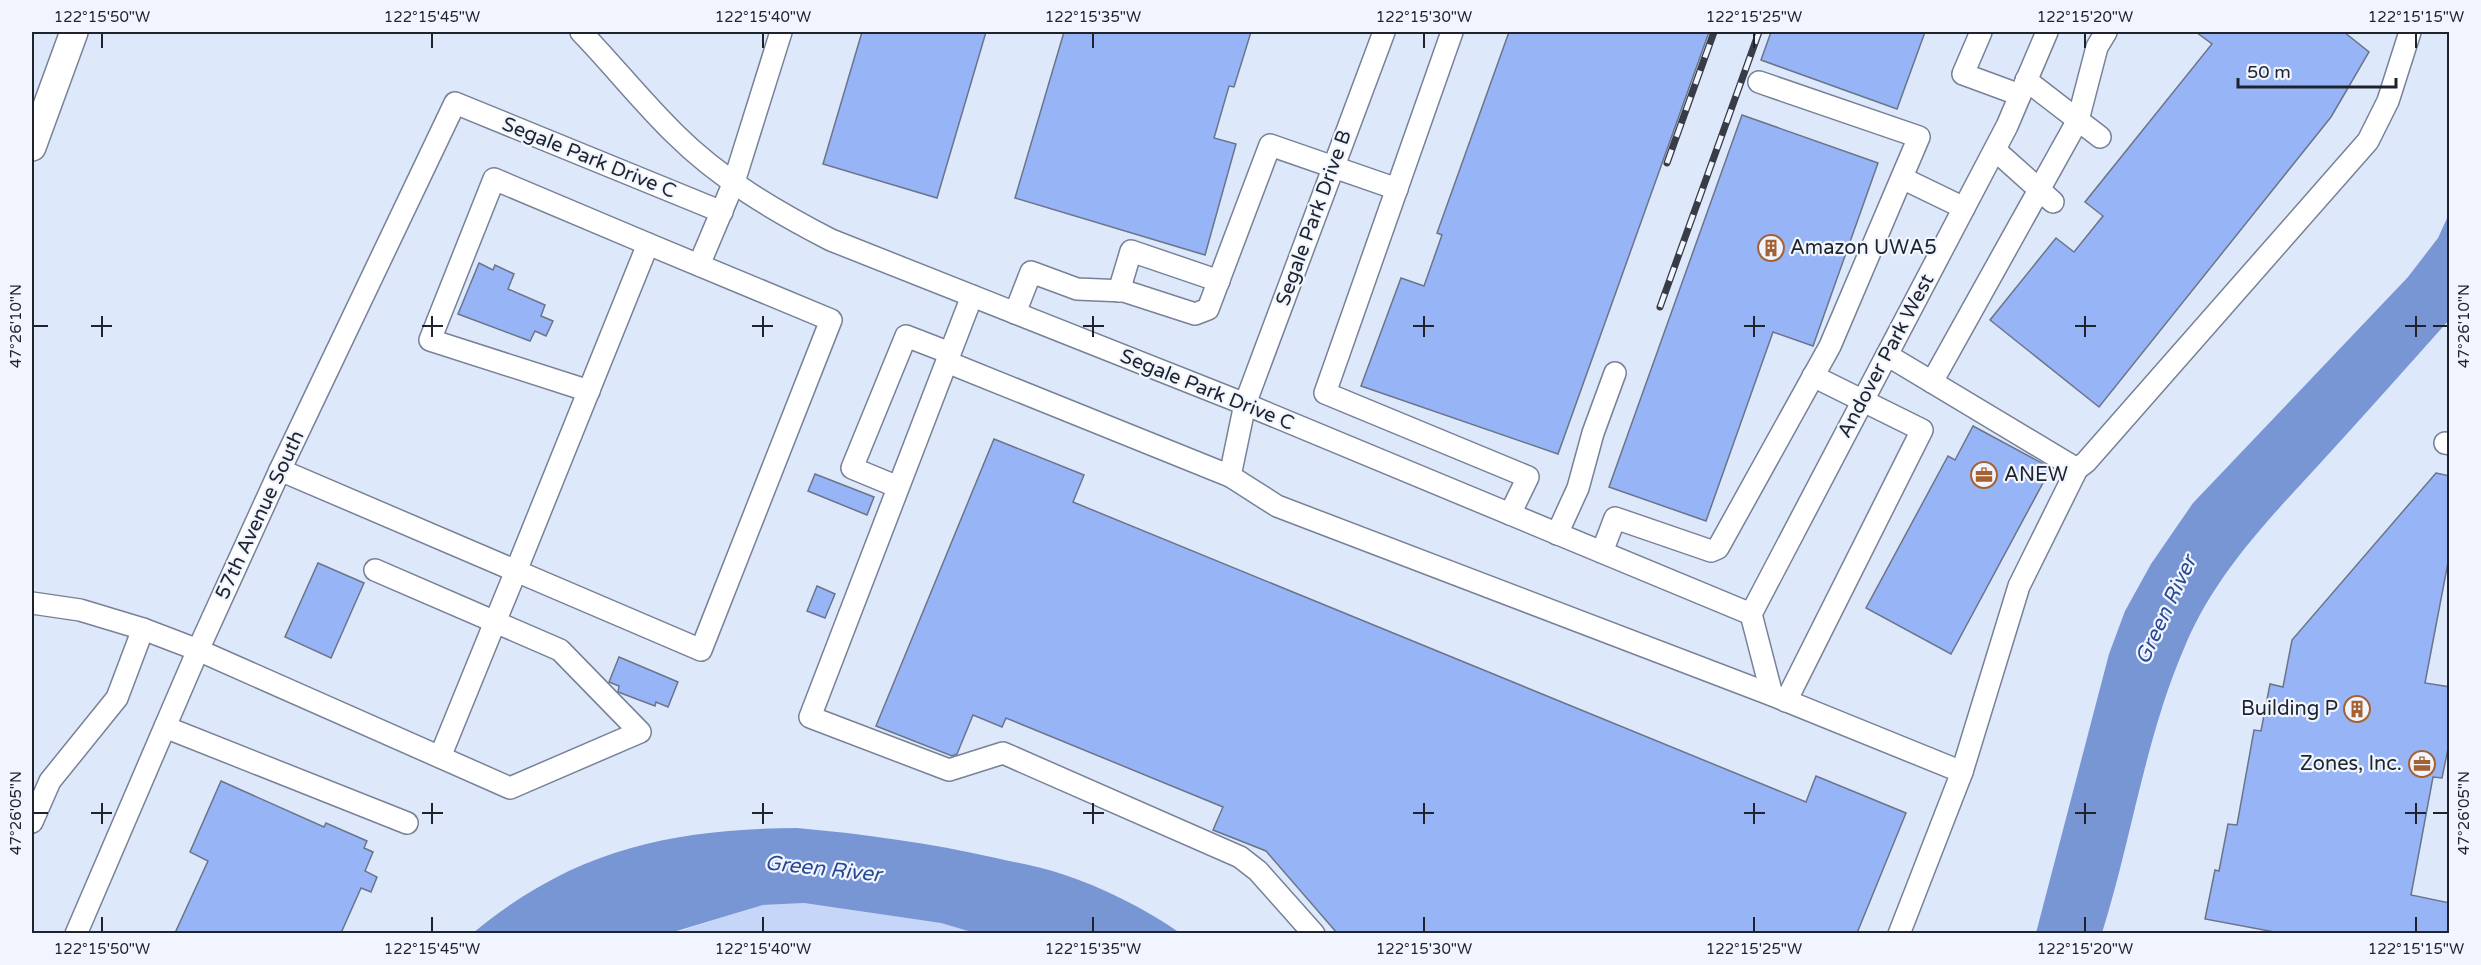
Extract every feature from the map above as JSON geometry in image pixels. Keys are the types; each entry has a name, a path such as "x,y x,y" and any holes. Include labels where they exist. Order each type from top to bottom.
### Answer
{"main road":[{"path":"32,147 74,32"}],"street":[{"name":"Segale Park Drive C","path":"582,32 674,134 734,182 778,213 831,240 1245,404 1751,614"},
{"path":"699,265 734,182 781,32"},
{"name":"Segale Park Drive B","path":"1230,476 1245,404 1384,32"},
{"path":"1452,32 1325,393 1528,477 1510,514"},
{"path":"1981,32 1963,74 2024,88 2078,120 2100,137"},
{"name":"Andover Park West","path":"1751,614 1995,150 2047,32"},
{"path":"1932,382 2047,196 2078,120 2097,47 2106,32"},
{"path":"1899,933 1962,772 2019,585 2077,469 2100,447 2368,141 2388,101 2410,32"},
{"path":"1602,552 1615,518 1711,552 1718,548 1830,346 1919,137 1759,82"},
{"name":"Segale Park Drive C","path":"455,103 722,212"},
{"name":"57th Avenue South","path":"76,933 198,650 280,470 455,103"},
{"path":"1015,313 1031,272 1077,289 1119,291 1196,314 1208,309 1270,145 1397,189"},
{"path":"1995,150 2047,196"},
{"path":"280,470 701,650 831,320 494,178 430,340 588,391"},
{"path":"1902,178 1964,208"},
{"path":"440,757 648,244"},
{"path":"1119,291 1131,251 1219,281"},
{"path":"972,296 810,717 949,770 1003,753 1239,857 1258,871 1314,933"},
{"path":"898,487 852,468 906,336 948,357 1230,476 1277,506 1779,698 1962,772"},
{"path":"1887,355 2077,469"},
{"path":"1557,534 1578,488 1593,433 1615,373"},
{"path":"1779,698 1922,430 1813,376"},
{"path":"32,603 80,610 143,629 198,650 510,788 640,732 560,650 375,570"},
{"path":"1751,614 1779,698"},
{"path":"32,822 50,781 117,698 143,629"},
{"path":"165,727 407,823"}],"shaded area":[{"path":"804,903 941,923 975,933 670,934 763,905"}],"water":[{"name":"Green River","path":"2449,214 2449,320 2266,523 2229,569 2198,619 2185,646 2159,716 2102,933 2036,933 2109,654 2125,611 2151,564 2193,503 2408,277 2438,238"},
{"name":"Green River","path":"797,828 922,843 1046,869 1108,892 1138,907 1180,933 975,933 941,923 804,903 763,905 670,933 473,933 510,905 548,882 586,864 625,850 707,833"}],"building":[{"path":"862,32 986,32 937,198 823,164"},
{"path":"1064,32 1251,32 1234,87 1229,86 1214,138 1236,144 1205,255 1015,198"},
{"path":"1509,32 1709,32 1558,454 1361,386 1401,278 1424,286 1442,235 1437,233"},
{"path":"1771,32 1925,32 1897,109 1761,60"},
{"path":"2196,32 2344,32 2369,52 2331,117 2099,407 1990,320 2056,238 2074,252 2103,216 2085,202 2212,44"},
{"name":"Amazon UWA5","path":"1742,115 1878,163 1813,346 1773,332 1706,521 1609,487"},
{"path":"479,263 493,270 495,265 514,274 508,289 545,305 541,316 553,321 546,336 535,331 530,341 458,314"},
{"path":"1973,426 2051,468 1951,654 1866,608 1948,456 1955,460"},
{"path":"994,439 1084,475 1073,502 1806,802 1816,776 1906,813 1857,933 1337,933 1266,851 1213,830 1223,807 1006,718 1002,727 973,715 957,754 952,756 876,726"},
{"name":"Building P","path":"2436,473 2450,476 2450,552 2425,683 2450,687 2450,739 2442,778 2433,777 2411,895 2450,903 2450,933 2280,933 2205,919 2215,870 2219,871 2228,824 2237,825 2254,730 2261,731 2270,684 2283,687 2292,640"},
{"path":"815,474 874,497 867,515 808,491"},
{"path":"318,563 364,583 331,658 285,637"},
{"path":"817,586 835,594 825,618 807,611"},
{"path":"619,657 678,682 668,707 656,702 655,706 618,692 619,686 609,682"},
{"path":"221,781 324,827 326,823 367,841 364,848 373,852 365,871 377,877 371,892 361,888 341,933 175,933 208,861 190,852"}],"railway":[{"path":"1667,163 1714,32"},
{"path":"1660,307 1759,32"}],"place":[{"name":"Amazon UWA5","path":"1771,248"},
{"name":"ANEW","path":"1984,475"},
{"name":"Building P","path":"2357,709"},
{"name":"Zones, Inc.","path":"2422,764"}]}
